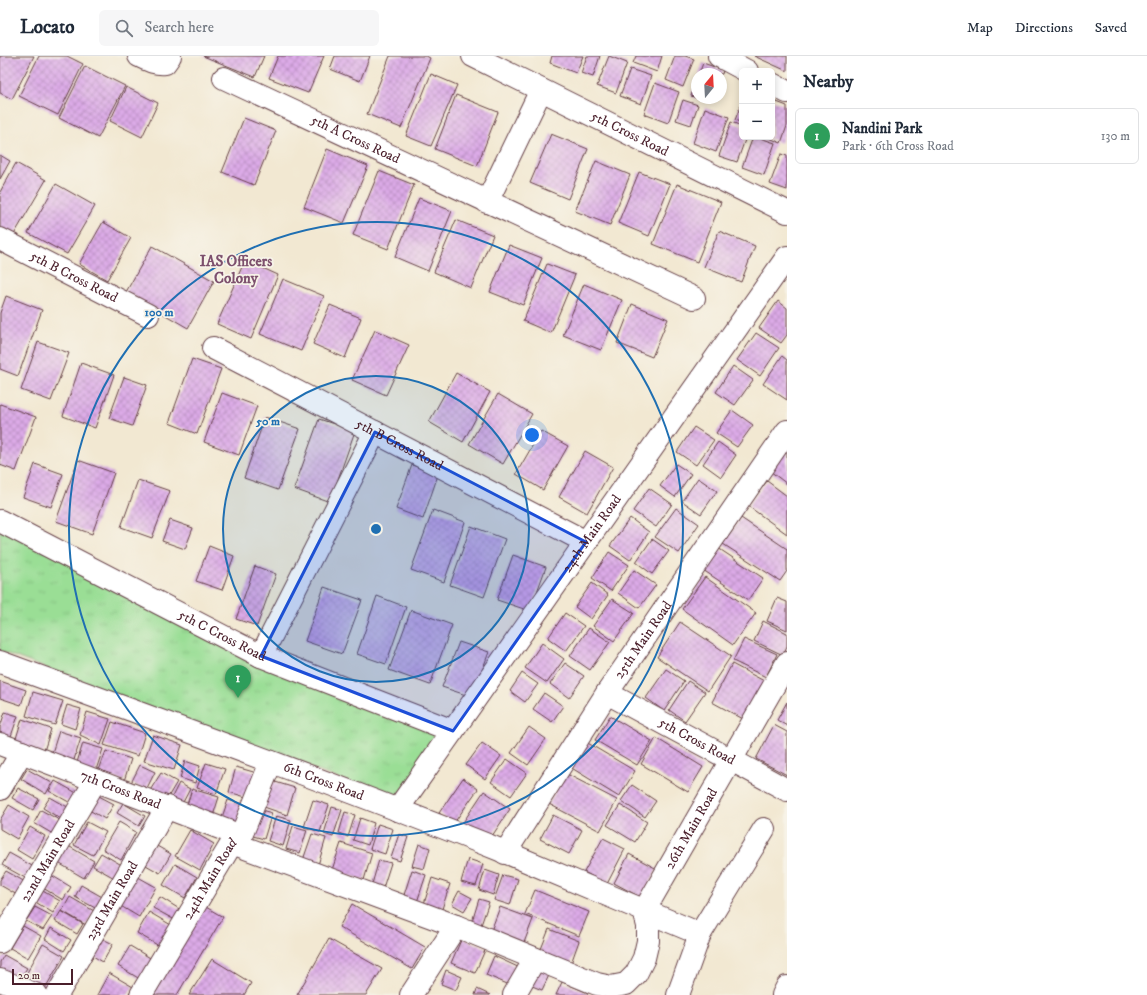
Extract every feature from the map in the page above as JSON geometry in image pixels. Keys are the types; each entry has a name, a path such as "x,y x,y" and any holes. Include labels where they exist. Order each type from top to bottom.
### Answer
{"street":[{"path":"139,56 154,63 160,64 165,63 170,56"},
{"name":"5th Cross Road","path":"473,56 787,212"},
{"path":"718,56 741,68"},
{"name":"5th A Cross Road","path":"224,78 694,298"},
{"path":"775,86 787,92"},
{"path":"487,202 542,90"},
{"name":"5th B Cross Road","path":"0,240 148,315"},
{"name":"24th Main Road","path":"397,810 787,257"},
{"name":"5th B Cross Road","path":"213,348 586,542"},
{"name":"25th Main Road","path":"505,852 607,693 787,431"},
{"path":"261,656 375,432"},
{"name":"5th C Cross Road","path":"0,521 261,656 453,731"},
{"name":"6th Cross Road","path":"0,662 272,762 397,810 505,852 700,934"},
{"name":"26th Main Road","path":"644,911 787,663"},
{"name":"5th Cross Road","path":"607,693 787,790"},
{"name":"7th Cross Road","path":"0,744 167,808 237,840"},
{"path":"0,789 22,752"},
{"name":"24th Main Road","path":"141,995 237,840 272,762"},
{"name":"22nd Main Road","path":"0,942 96,780"},
{"name":"23rd Main Road","path":"57,995 167,808"},
{"path":"678,995 700,934 764,829"},
{"path":"237,840 456,926 535,959 600,989 626,984 636,974 644,958 648,942 648,926 644,911"},
{"path":"411,995 456,926"},
{"path":"514,995 535,959"},
{"path":"0,980 37,995"},
{"path":"783,995 787,987"}],"highlighted area":[{"path":"375,432 586,542 453,731 261,656"}],"green space":[{"path":"0,527 443,734 395,800 0,651"}],"building":[{"path":"0,56 34,56 12,99 0,93"},
{"path":"39,56 67,56 83,64 58,115 19,96"},
{"path":"203,56 264,56 255,77"},
{"path":"278,56 324,56 308,93 269,78"},
{"path":"335,56 370,56 360,81 330,69"},
{"path":"390,56 426,56 430,58 401,128 367,114"},
{"path":"552,56 583,56 576,73 550,63"},
{"path":"587,56 600,56 593,77 581,73"},
{"path":"609,56 627,63 616,93 597,86"},
{"path":"636,56 662,56 657,72 633,63"},
{"path":"675,56 685,56 694,59 683,87 666,80"},
{"path":"754,56 787,56 787,71"},
{"path":"703,63 717,68 701,68"},
{"path":"85,66 125,86 98,138 59,118"},
{"path":"630,69 651,76 641,104 620,96"},
{"path":"431,74 457,85 431,146 406,136"},
{"path":"655,83 679,92 668,123 644,114"},
{"path":"126,87 158,103 142,137 110,121"},
{"path":"456,95 498,112 477,166 435,149"},
{"path":"683,100 691,104 698,105 691,125 676,120"},
{"path":"775,101 787,106 787,126 781,143 774,140"},
{"path":"705,108 729,117 716,152 693,143"},
{"path":"739,110 739,122 735,120"},
{"path":"244,118 276,131 254,185 222,172"},
{"path":"731,122 739,125 739,140 745,140 737,162 719,156"},
{"path":"551,134 588,149 568,199 530,183"},
{"path":"752,140 766,140 775,143 764,175 742,167"},
{"path":"327,149 368,166 344,223 304,207"},
{"path":"781,154 787,156 787,190 770,184"},
{"path":"0,155 10,161 0,179"},
{"path":"596,161 630,175 610,225 575,211"},
{"path":"16,163 46,180 12,238 0,231 0,192"},
{"path":"379,171 414,185 388,249 353,235"},
{"path":"639,172 670,184 649,236 618,223"},
{"path":"56,184 95,206 67,254 28,233"},
{"path":"677,184 721,202 697,262 653,244"},
{"path":"419,198 452,211 428,271 395,257"},
{"path":"456,220 493,235 471,288 434,272"},
{"path":"103,222 131,238 107,280 79,264"},
{"path":"719,231 755,246 741,282 704,267"},
{"path":"509,245 542,258 523,305 490,292"},
{"path":"152,246 214,281 188,328 126,292"},
{"path":"245,260 278,275 251,339 217,324"},
{"path":"547,264 575,275 551,333 523,321"},
{"path":"283,279 324,296 301,351 260,334"},
{"path":"584,284 622,300 601,350 563,335"},
{"path":"6,296 42,310 18,376 0,369 0,313"},
{"path":"778,301 787,308 787,335 781,343 759,328"},
{"path":"632,304 668,319 652,357 617,343"},
{"path":"330,305 361,318 345,358 313,344"},
{"path":"375,330 409,345 386,395 352,380"},
{"path":"756,333 779,348 760,376 737,360"},
{"path":"38,342 69,353 51,401 21,390"},
{"path":"782,356 787,360 787,400 763,384"},
{"path":"192,359 221,369 197,434 169,423"},
{"path":"81,363 114,375 95,428 63,416"},
{"path":"733,366 753,380 735,405 716,392"},
{"path":"456,373 490,392 463,442 429,422"},
{"path":"124,377 147,385 132,426 109,418"},
{"path":"222,393 257,406 239,455 204,442"},
{"path":"498,394 532,414 503,464 469,444"},
{"path":"0,404 36,417 16,471 0,465"},
{"path":"732,410 753,425 737,447 716,433"},
{"path":"265,417 300,429 278,490 244,478"},
{"path":"319,419 355,431 330,502 294,489"},
{"path":"694,427 714,440 696,465 677,452"},
{"path":"541,431 568,446 543,490 516,474"},
{"path":"718,442 736,455 721,477 703,464"},
{"path":"585,451 613,467 587,513 559,497"},
{"path":"784,452 787,454 787,484 770,471"},
{"path":"78,460 114,473 92,534 56,521"},
{"path":"35,464 63,474 51,507 23,497"},
{"path":"676,464 691,474 675,497 660,486"},
{"path":"412,465 438,475 423,519 396,509"},
{"path":"698,478 717,491 701,514 682,501"},
{"path":"138,480 170,491 152,538 121,527"},
{"path":"767,481 787,496 787,534 748,506"},
{"path":"649,488 672,504 656,527 633,511"},
{"path":"676,508 699,524 679,553 655,537"},
{"path":"433,510 465,522 444,582 411,570"},
{"path":"630,518 649,532 630,560 610,546"},
{"path":"741,518 787,549 787,571 780,581 723,544"},
{"path":"170,520 193,528 185,549 162,541"},
{"path":"471,526 505,539 484,597 450,585"},
{"path":"652,539 669,551 652,574 636,562"},
{"path":"209,546 234,556 222,590 196,581"},
{"path":"718,548 763,578 748,600 703,570"},
{"path":"609,552 629,565 611,591 592,578"},
{"path":"513,555 546,567 530,611 497,600"},
{"path":"255,566 276,574 257,626 236,619"},
{"path":"634,570 656,585 639,608 618,593"},
{"path":"705,577 756,613 733,645 682,609"},
{"path":"592,583 608,595 591,619 575,607"},
{"path":"324,587 362,600 342,654 305,641"},
{"path":"377,596 406,607 386,664 357,654"},
{"path":"777,598 787,602 787,630 767,621"},
{"path":"612,599 634,613 614,641 593,626"},
{"path":"411,610 452,625 430,685 389,670"},
{"path":"565,613 584,626 566,651 548,638"},
{"path":"763,621 787,633 787,646 783,655 754,641"},
{"path":"680,622 731,656 708,691 657,657"},
{"path":"589,628 610,642 590,670 570,656"},
{"path":"744,639 777,654 766,677 733,661"},
{"path":"459,642 489,652 472,697 442,687"},
{"path":"542,643 564,659 547,683 525,668"},
{"path":"565,663 584,676 569,698 550,684"},
{"path":"732,664 766,682 745,720 712,702"},
{"path":"666,669 684,681 664,711 646,698"},
{"path":"522,673 538,684 525,702 510,691"},
{"path":"0,681 26,690 21,705 0,698"},
{"path":"688,681 705,692 685,721 669,710"},
{"path":"33,692 63,701 55,725 26,716"},
{"path":"544,693 563,706 552,722 533,709"},
{"path":"787,702 787,726 777,720"},
{"path":"67,705 81,709 75,729 61,724"},
{"path":"5,712 18,716 9,742 0,739 0,727"},
{"path":"87,712 110,719 101,745 80,735"},
{"path":"610,716 652,741 637,765 595,740"},
{"path":"22,719 51,729 43,754 14,745"},
{"path":"112,722 145,733 138,756 104,745"},
{"path":"774,725 787,732 787,775 756,759"},
{"path":"529,727 546,739 528,765 511,753"},
{"path":"59,731 81,738 72,766 50,759"},
{"path":"153,735 182,745 174,770 144,761"},
{"path":"656,738 703,767 688,792 641,764"},
{"path":"586,742 635,771 619,797 570,767"},
{"path":"83,743 103,749 94,776 75,769"},
{"path":"482,743 501,756 485,779 466,765"},
{"path":"106,751 131,759 124,781 98,773"},
{"path":"507,759 527,773 511,796 491,782"},
{"path":"185,761 200,766 195,783 180,778"},
{"path":"206,763 225,769 216,794 197,788"},
{"path":"140,765 155,772 146,790 131,783"},
{"path":"236,767 257,773 249,798 229,792"},
{"path":"27,769 52,783 46,794 21,779"},
{"path":"161,773 177,782 165,802 149,792"},
{"path":"565,773 617,800 600,831 549,804"},
{"path":"463,778 478,789 454,823 439,813"},
{"path":"55,781 82,796 76,806 49,791"},
{"path":"272,781 295,788 287,815 264,807"},
{"path":"179,783 190,789 181,806 170,801"},
{"path":"632,785 656,801 645,817 621,801"},
{"path":"18,788 39,799 33,810 12,798"},
{"path":"192,789 219,797 212,819 185,811"},
{"path":"484,791 510,809 488,842 462,824"},
{"path":"97,795 114,804 105,819 89,810"},
{"path":"50,797 73,810 66,822 43,808"},
{"path":"228,800 248,806 240,830 220,823"},
{"path":"313,800 329,805 320,832 304,827"},
{"path":"123,803 145,816 139,826 117,813"},
{"path":"9,805 29,817 17,839 0,829 0,820"},
{"path":"620,805 647,822 635,842 607,825"},
{"path":"332,807 342,810 333,837 324,834"},
{"path":"41,810 61,821 53,834 34,823"},
{"path":"261,810 272,813 264,839 253,836"},
{"path":"345,812 355,815 348,837 339,833"},
{"path":"553,815 582,830 569,854 540,839"},
{"path":"276,816 291,820 283,846 268,841"},
{"path":"360,818 374,823 368,845 353,840"},
{"path":"87,822 106,832 93,855 74,845"},
{"path":"119,822 136,832 121,860 103,849"},
{"path":"378,824 393,829 385,854 370,849"},
{"path":"293,826 307,830 300,853 286,849"},
{"path":"30,827 45,836 32,859 17,850"},
{"path":"190,830 214,844 200,870 175,856"},
{"path":"312,834 326,838 318,865 303,860"},
{"path":"399,834 408,837 400,861 391,858"},
{"path":"603,838 625,849 607,884 584,872"},
{"path":"148,841 171,854 160,873 137,860"},
{"path":"341,843 372,853 364,880 332,870"},
{"path":"65,844 94,861 84,878 55,861"},
{"path":"419,844 430,848 424,869 412,866"},
{"path":"9,853 34,867 27,879 2,865"},
{"path":"101,853 125,867 118,880 93,866"},
{"path":"629,854 657,869 642,898 614,883"},
{"path":"468,859 483,864 476,886 461,882"},
{"path":"379,860 391,863 383,888 372,884"},
{"path":"175,864 197,877 185,898 163,885"},
{"path":"412,870 426,875 417,902 403,898"},
{"path":"485,870 499,875 493,895 479,890"},
{"path":"6,871 27,883 19,896 0,885 0,880"},
{"path":"131,873 156,887 139,917 114,902"},
{"path":"51,875 71,887 63,900 43,888"},
{"path":"503,875 518,879 510,905 494,900"},
{"path":"432,878 450,884 441,912 423,907"},
{"path":"81,885 104,898 97,909 75,897"},
{"path":"41,890 60,901 53,913 34,901"},
{"path":"535,890 589,912 579,936 525,914"},
{"path":"459,891 472,898 464,911 452,904"},
{"path":"70,897 94,911 86,925 62,911"},
{"path":"160,897 181,910 175,920 153,908"},
{"path":"479,899 489,902 481,925 472,922"},
{"path":"199,903 223,917 177,995 145,995"},
{"path":"352,904 425,947 412,969 339,927"},
{"path":"35,907 52,916 43,930 26,921"},
{"path":"500,907 533,919 522,948 489,936"},
{"path":"61,911 83,924 77,934 55,921"},
{"path":"149,912 171,925 159,946 137,933"},
{"path":"23,926 41,936 28,958 10,948"},
{"path":"51,928 71,940 64,951 45,939"},
{"path":"549,929 579,941 570,966 539,954"},
{"path":"95,935 113,944 103,962 86,952"},
{"path":"462,938 486,948 475,973 451,963"},
{"path":"329,939 382,969 366,995 297,995"},
{"path":"43,944 64,956 44,990 24,978"},
{"path":"130,946 157,962 145,982 118,966"},
{"path":"4,955 27,968 17,983 0,974 0,962"},
{"path":"494,956 520,968 512,986 486,975"},
{"path":"212,959 251,983 244,995 189,995"},
{"path":"533,964 551,971 542,990 525,983"},
{"path":"446,970 462,977 456,990 441,984"},
{"path":"109,973 133,987 128,995 97,995"},
{"path":"562,982 588,993 587,995 556,995"},
{"path":"477,989 490,995 475,995"}],"place":[{"name":"Nandini Park","path":"238,698"}],"district":[{"name":"IAS Officers Colony","path":"236,270"}]}
